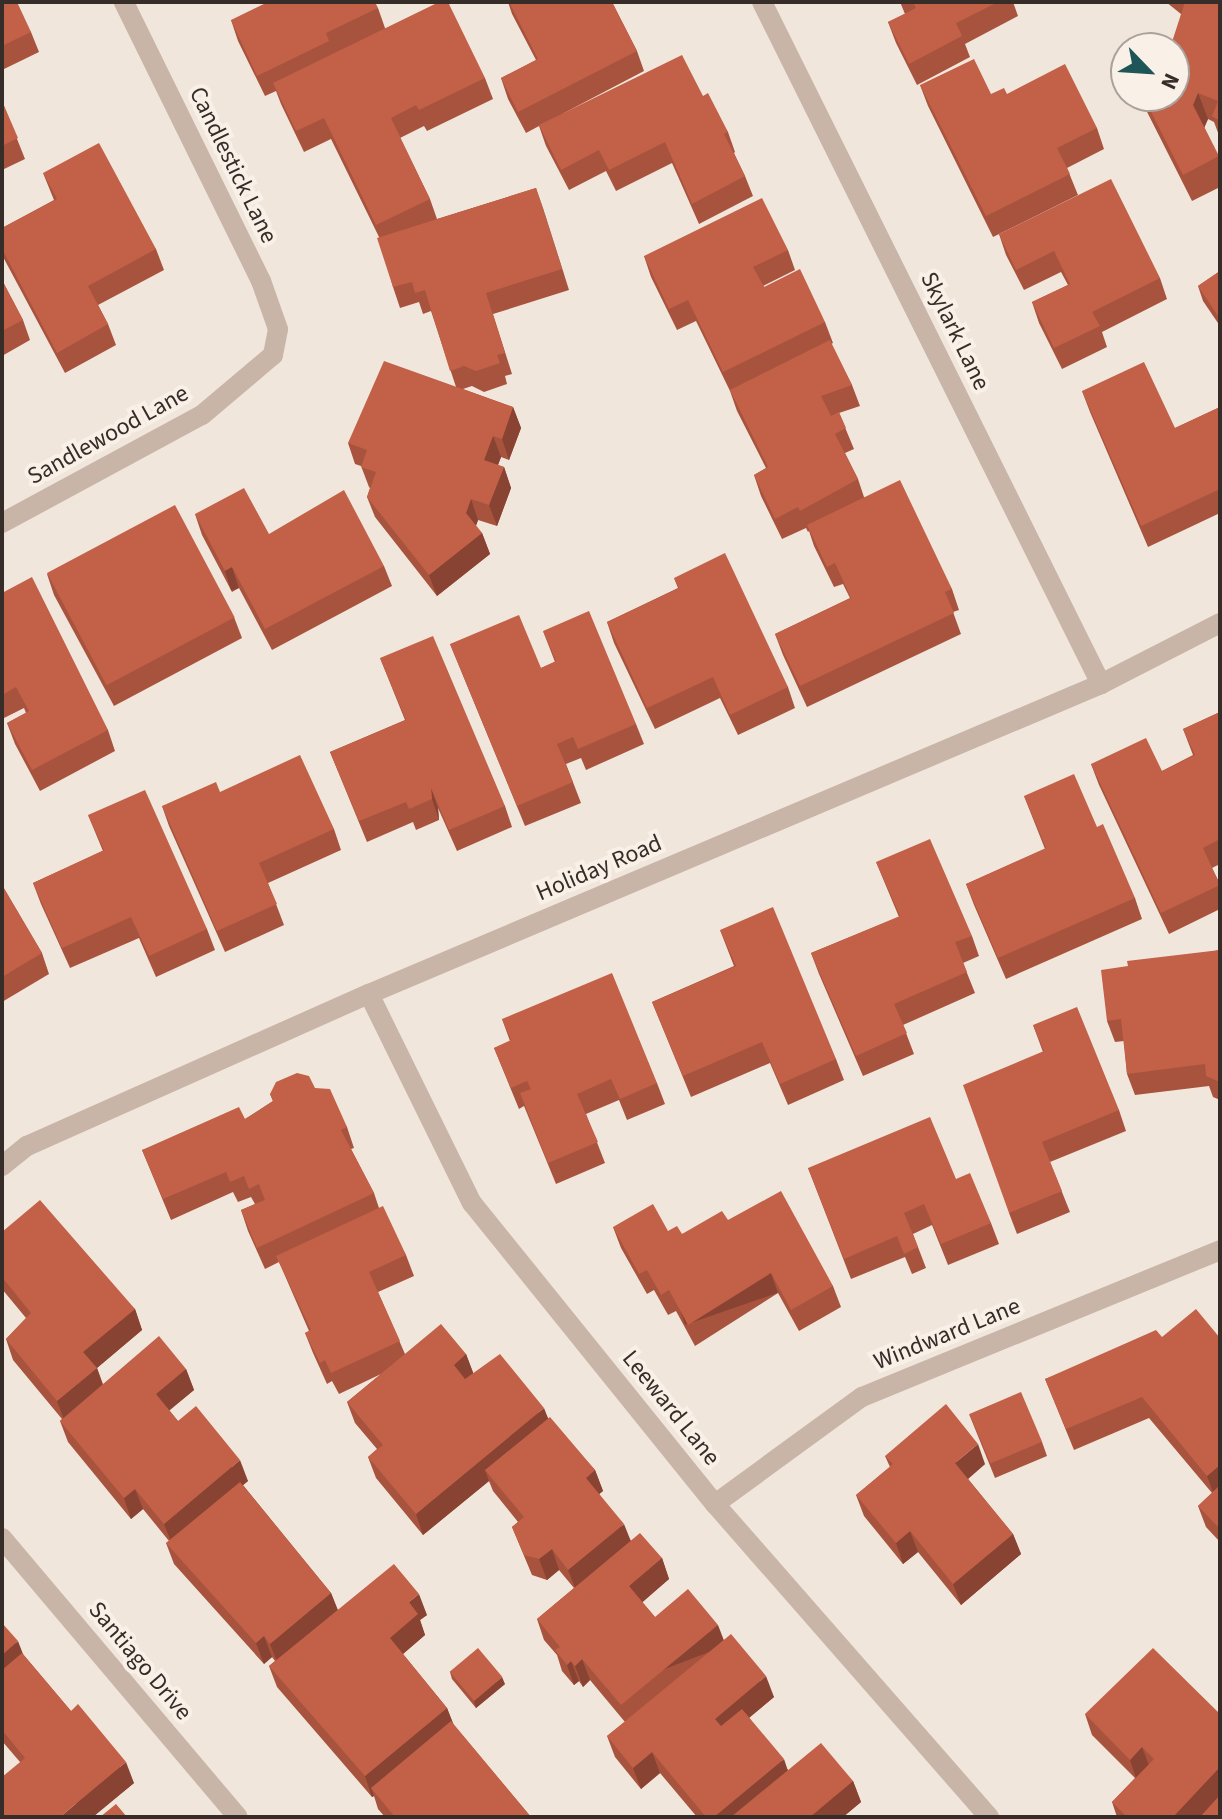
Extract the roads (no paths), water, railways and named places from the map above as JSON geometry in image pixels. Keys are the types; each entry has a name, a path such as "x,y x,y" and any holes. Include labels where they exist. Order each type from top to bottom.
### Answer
{"street":[{"name":"Candlestick Lane","path":"124,2 261,281 278,329 273,355"},
{"name":"Skylark Lane","path":"762,2 1101,684"},
{"name":"Sandlewood Lane","path":"2,523 202,415 273,355"},
{"name":"Holiday Road","path":"2,1166 27,1146 369,994 1101,684 1220,623"},
{"name":"Leeward Lane","path":"369,994 472,1203 715,1504 989,1817"},
{"name":"Windward Lane","path":"715,1504 862,1397 1220,1250"},
{"name":"Santiago Drive","path":"2,1538 238,1817"}]}
